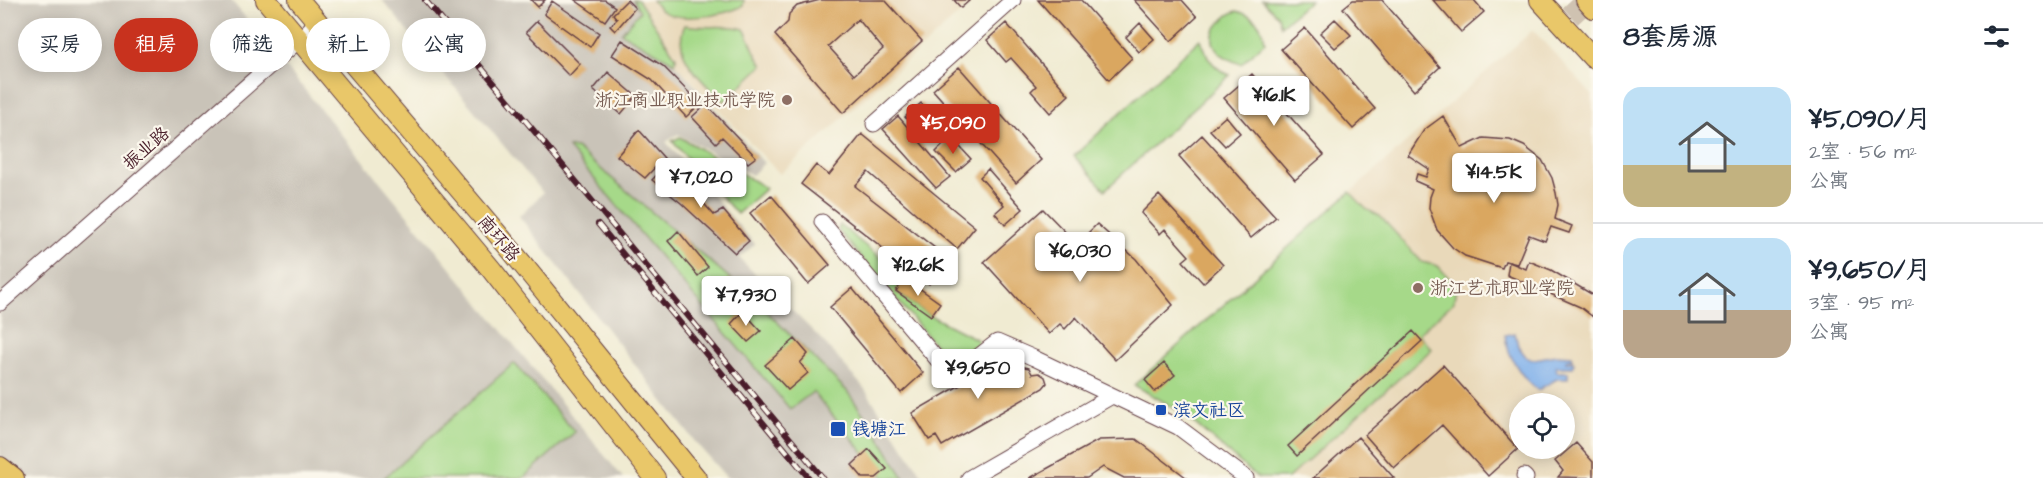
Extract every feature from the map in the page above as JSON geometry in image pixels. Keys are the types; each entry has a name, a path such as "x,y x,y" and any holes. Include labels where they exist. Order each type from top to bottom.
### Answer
{"main road":[{"name":"南环路","path":"266,0 490,269 655,478"},
{"name":"南环路","path":"299,0 314,18"},
{"path":"1540,0 1593,58"},
{"path":"1586,0 1593,8"},
{"name":"南环路","path":"359,72 518,260 696,478"},
{"path":"0,467 14,478"}],"street":[{"path":"874,124 1013,0"},
{"name":"振业路","path":"0,303 306,33"},
{"path":"822,222 952,377 997,342 1178,427 1246,478"},
{"path":"969,478 1112,396"}],"shaded area":[{"path":"0,0 231,0 246,18 210,18 210,72 290,72 623,478 0,478"},
{"path":"382,0 633,0 640,11 621,34 675,63 764,163 752,175 678,134 666,142 755,244 739,258 821,339 864,388 924,478 727,478 696,443 519,216 543,193 442,72 486,72 486,18 402,18 402,24"},
{"name":"浙江商业职业技术学院","path":"633,0 975,0 780,174 675,63"},
{"name":"浙江艺术职业学院","path":"1533,30 1593,96 1593,478 1258,478 1180,411 1134,385"}],"green space":[{"path":"633,0 638,0 676,57 675,63 621,33 640,11"},
{"path":"652,0 744,0 743,6 714,15 679,17 659,9"},
{"path":"1262,0 1310,0 1281,26 1278,16"},
{"path":"1237,11 1257,22 1265,42 1241,64 1220,53 1213,42 1216,28 1227,16"},
{"path":"685,25 744,29 763,65 724,102 691,68 685,58 682,36"},
{"path":"1200,39 1210,61 1230,75 1105,190 1074,156"},
{"path":"680,137 766,188 737,214 672,141"},
{"path":"568,148 576,148 751,296 847,391 878,435 904,478 885,478 813,392 790,409"},
{"path":"1350,192 1366,209 1380,216 1422,262 1438,266 1456,286 1454,302 1418,334 1432,349 1288,478 1258,478 1180,411 1134,385"},
{"path":"840,225 905,278 896,292 931,316 978,340 977,347 953,364 947,359 838,230"},
{"path":"514,363 575,432 523,478 384,478"}],"water":[{"path":"1515,333 1518,346 1527,358 1572,356 1573,359 1566,360 1566,362 1574,362 1573,367 1556,367 1557,372 1568,372 1568,379 1557,379 1538,390 1526,380 1516,366 1506,343 1505,335"}],"building":[{"path":"531,0 545,0 538,7"},
{"path":"575,0 605,0 615,7 605,21"},
{"path":"627,0 635,8 615,31 610,26 617,19 613,14"},
{"path":"820,0 885,0 922,41 843,113 775,35 788,22 789,14 797,6","holes":["858,19 883,49 854,75 828,46"]},
{"path":"954,0 970,0 961,8"},
{"path":"1038,0 1081,0 1132,58 1109,80"},
{"path":"1134,0 1182,0 1197,17 1171,41"},
{"path":"1353,0 1382,0 1440,67 1414,91 1343,8"},
{"path":"1433,0 1474,0 1484,12 1461,32"},
{"path":"552,1 599,33 590,47 544,14"},
{"path":"1335,19 1351,35 1335,48 1320,33"},
{"path":"537,21 580,64 569,76 526,32"},
{"path":"1006,23 1069,95 1050,113 1031,91 1036,86 1011,58 1006,62 987,40"},
{"path":"1140,23 1154,39 1139,52 1126,37"},
{"path":"1305,28 1375,109 1353,129 1281,49"},
{"path":"622,40 663,66 700,104 686,117 652,80 612,55"},
{"path":"959,67 1041,160 1016,183 933,90"},
{"path":"608,72 636,96 621,114 593,90"},
{"path":"1252,74 1324,155 1295,180 1224,98"},
{"path":"921,103 941,126 925,140 905,117"},
{"path":"706,104 756,157 748,163 722,137 716,143 692,117"},
{"path":"898,116 950,177 936,188 883,129"},
{"path":"1226,116 1240,133 1225,146 1210,130"},
{"path":"1443,116 1462,148 1483,138 1510,140 1524,146 1542,160 1552,178 1556,193 1558,205 1555,219 1572,226 1569,233 1551,227 1545,241 1529,235 1517,264 1505,261 1502,268 1465,256 1453,248 1437,230 1429,208 1433,189 1415,181 1417,174 1426,177 1429,169 1408,155 1424,130"},
{"path":"639,130 664,158 645,178 617,156"},
{"path":"862,134 975,227 957,249 868,172 855,186 949,259 929,284 801,184 816,165 829,175"},
{"path":"1202,135 1276,217 1251,238 1179,156"},
{"path":"951,137 971,159 956,172 936,152"},
{"path":"668,163 714,215 723,210 749,241 735,253 681,203 652,180"},
{"path":"988,169 1023,209 1005,225 995,213 1004,205 980,177"},
{"path":"771,195 830,265 808,284 750,213"},
{"path":"1159,195 1223,265 1203,283 1183,261 1189,256 1165,229 1160,234 1141,213"},
{"path":"1043,209 1077,244 1097,224 1136,259 1173,305 1115,360 1076,317 1065,329 1060,324 1049,334 984,262"},
{"path":"678,231 708,267 698,276 668,241"},
{"path":"1529,261 1551,270 1593,295 1593,317 1580,307 1507,275 1509,262 1526,269"},
{"path":"905,278 940,303 931,316 896,291"},
{"path":"729,279 740,290 720,310 710,298"},
{"path":"852,288 923,373 901,393 830,307"},
{"path":"743,311 761,331 748,342 731,324"},
{"path":"1413,331 1422,341 1297,456 1288,446"},
{"path":"795,339 808,354 800,363 808,373 788,390 765,365"},
{"path":"1012,355 1020,366 1029,368 1032,374 1039,373 1045,377 1047,383 1043,388 942,446 936,436 929,440 912,413"},
{"path":"1164,363 1175,375 1155,392 1145,380"},
{"path":"1443,365 1509,439 1509,457 1488,476 1442,425 1394,468 1365,435"},
{"path":"1358,437 1394,478 1313,478"},
{"path":"1136,439 1187,478 1124,478 1103,467 1087,478 1030,478 1099,440"},
{"path":"1575,444 1593,462 1593,478 1558,477 1563,471 1555,461 1575,459"},
{"path":"869,449 887,469 876,478 863,478 852,465"}],"tunnel":[{"path":"1571,0 1593,24"}],"railway":[{"path":"425,0 823,478"},
{"path":"598,224 809,478"}],"place":[{"name":"浙江商业职业技术学院","path":"787,100"},
{"name":"浙江艺术职业学院","path":"1418,288"},
{"name":"滨文社区","path":"1161,410"},
{"name":"钱塘江","path":"838,429"}]}
